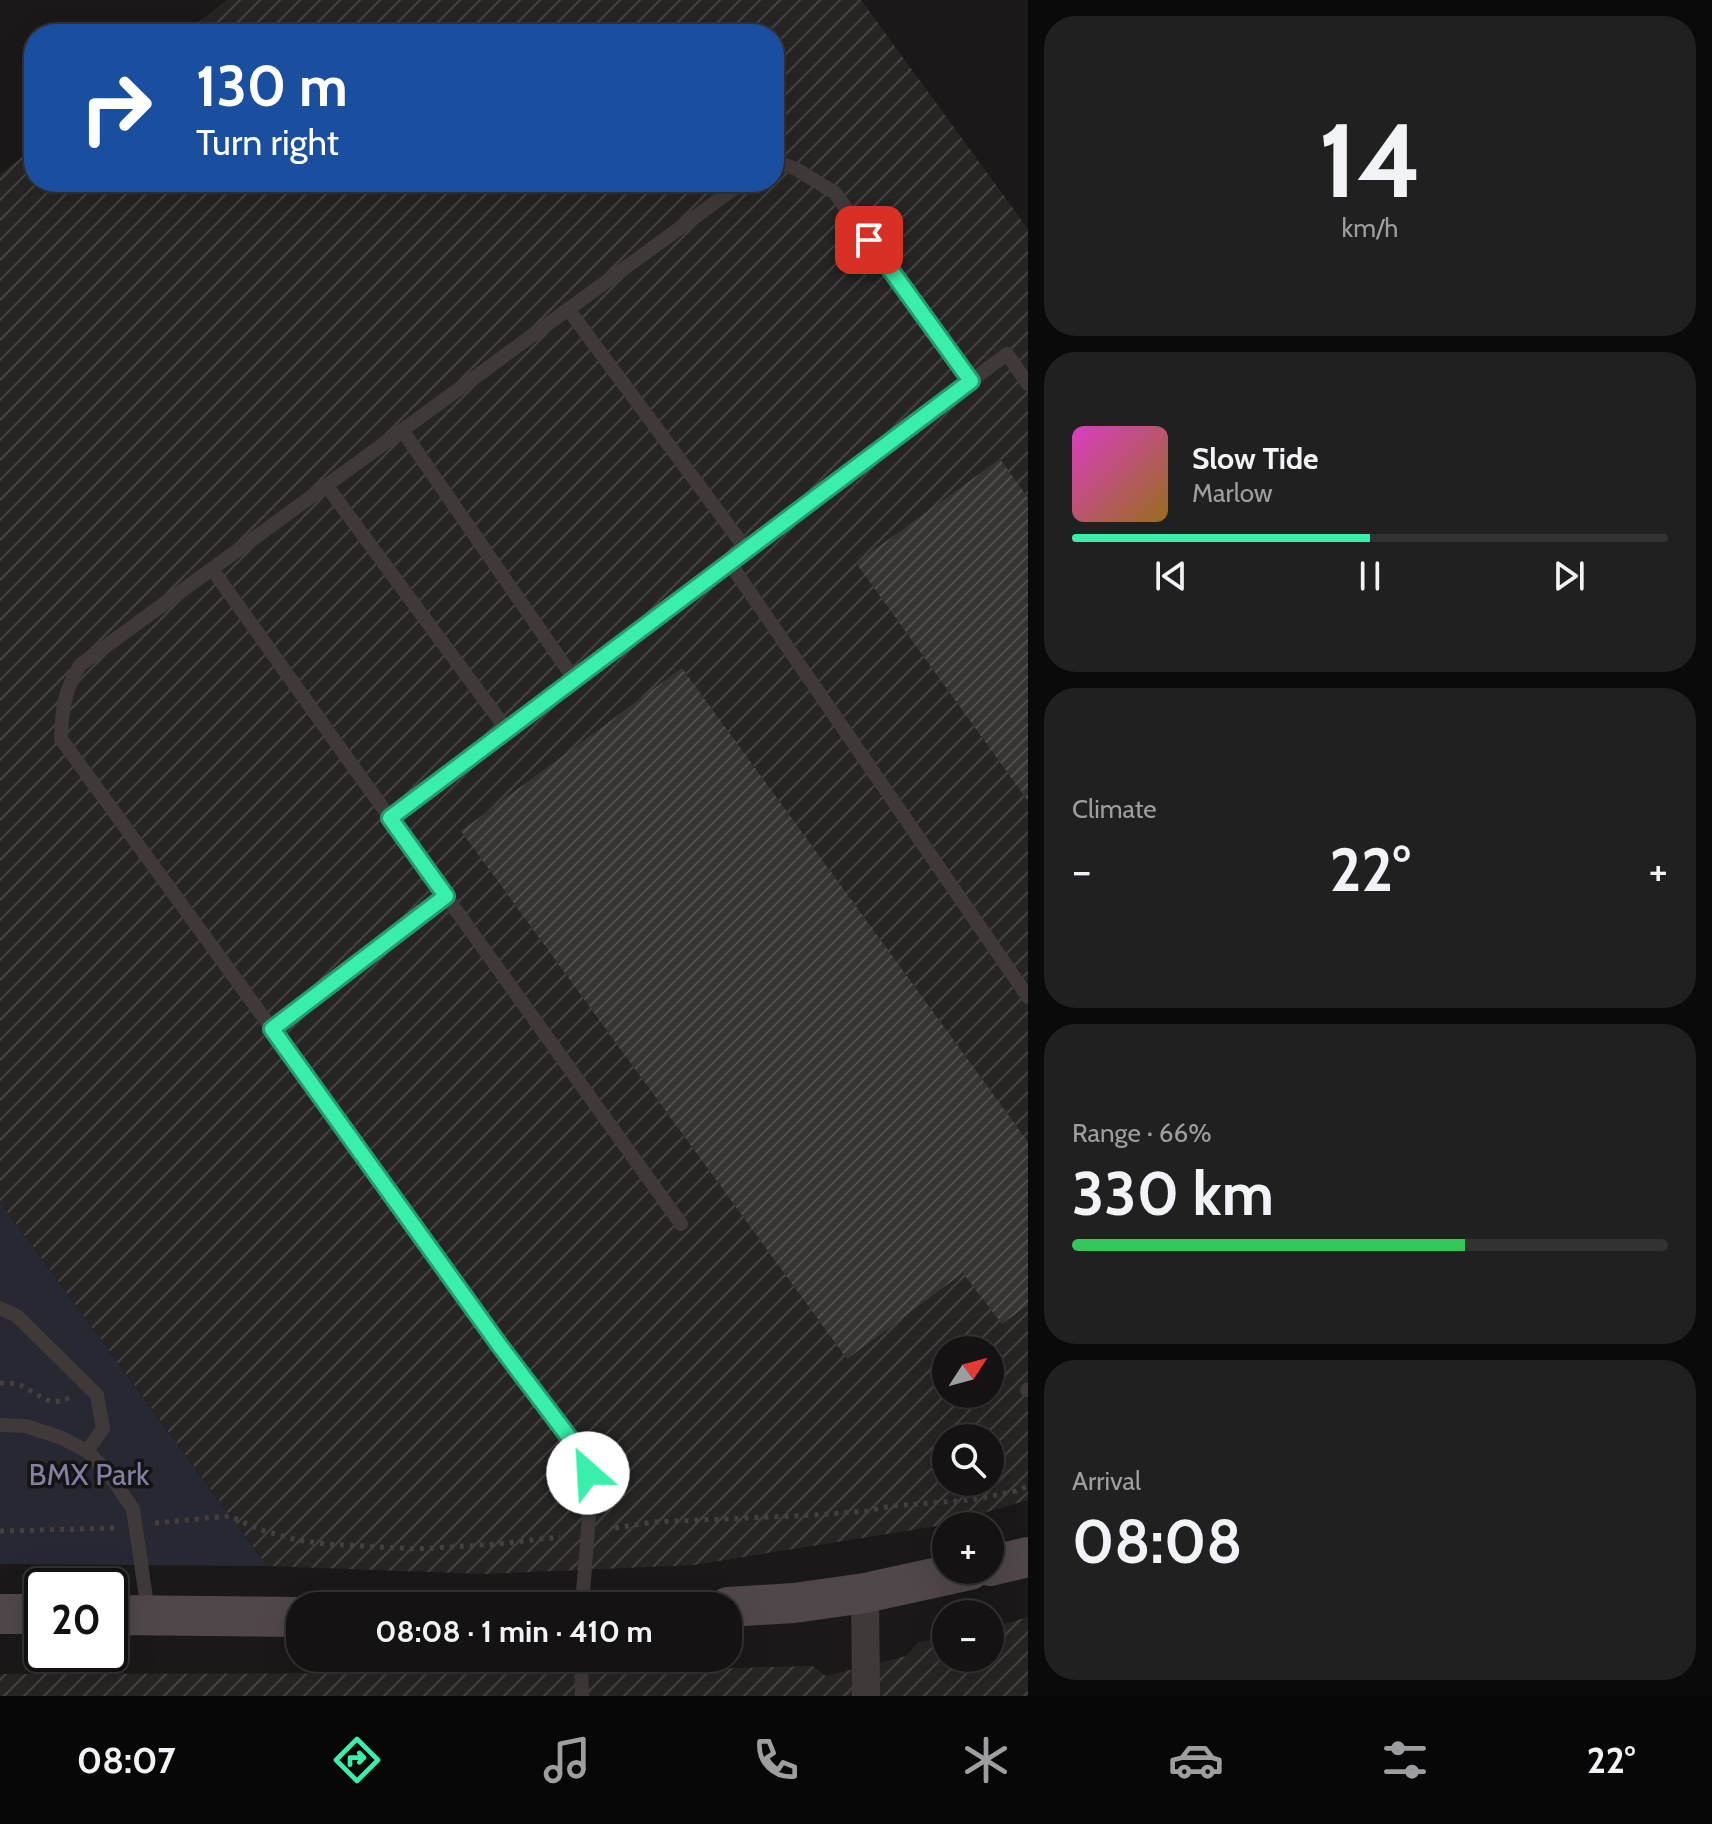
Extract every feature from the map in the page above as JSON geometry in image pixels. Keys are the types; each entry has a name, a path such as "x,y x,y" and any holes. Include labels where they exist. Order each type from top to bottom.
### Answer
{"street":[{"path":"1004,1563 1028,1557"},
{"path":"742,1606 865,1593 932,1578"},
{"path":"865,1593 866,1696"},
{"path":"0,1614 24,1614"},
{"path":"129,1615 286,1617"}],"lane":[{"path":"784,165 835,193 971,381"},
{"path":"583,1592 591,1489 584,1457 61,739 62,708 70,682 80,665 729,192"},
{"path":"568,309 746,549"},
{"path":"390,818 1007,354 1028,384"},
{"path":"402,430 574,679"},
{"path":"326,485 507,730"},
{"path":"729,562 1028,997"},
{"path":"212,569 681,1224"},
{"path":"272,1029 446,896"},
{"path":"0,1308 17,1316 97,1395 103,1429 87,1451"},
{"path":"0,1425 26,1426 62,1438 87,1451 107,1471 133,1509 135,1525 129,1615"},
{"path":"581,1672 582,1696"}],"path":[{"path":"0,1383 24,1386 46,1401 56,1402 65,1401 85,1383"},
{"path":"615,1528 654,1522 868,1511 891,1506 971,1500 1028,1486"},
{"path":"0,1531 105,1529 230,1516 258,1529 326,1544 416,1549 560,1537"}],"shaded area":[{"path":"227,0 861,0 1028,229 1028,1500 987,1512 932,1512 932,1527 694,1565 484,1574 267,1566 0,1202 0,174 24,156 24,192 784,192 784,24 196,24"},
{"path":"1028,1617 1028,1696 0,1696 0,1674 742,1672 742,1668 812,1666 826,1676 906,1656 919,1642 932,1640 932,1672 1004,1672 1004,1624"}],"green space":[{"name":"BMX Park","path":"0,1202 230,1516 267,1566 0,1564"}],"building":[{"path":"1000,459 1028,498 1028,801 856,563"},
{"path":"682,668 1028,1142 1028,1305 1002,1324 963,1273 847,1359 461,831"}],"route":[{"path":"588,1473 584,1457 500,1346 272,1029 446,896 390,818 971,381 869,240"}]}
